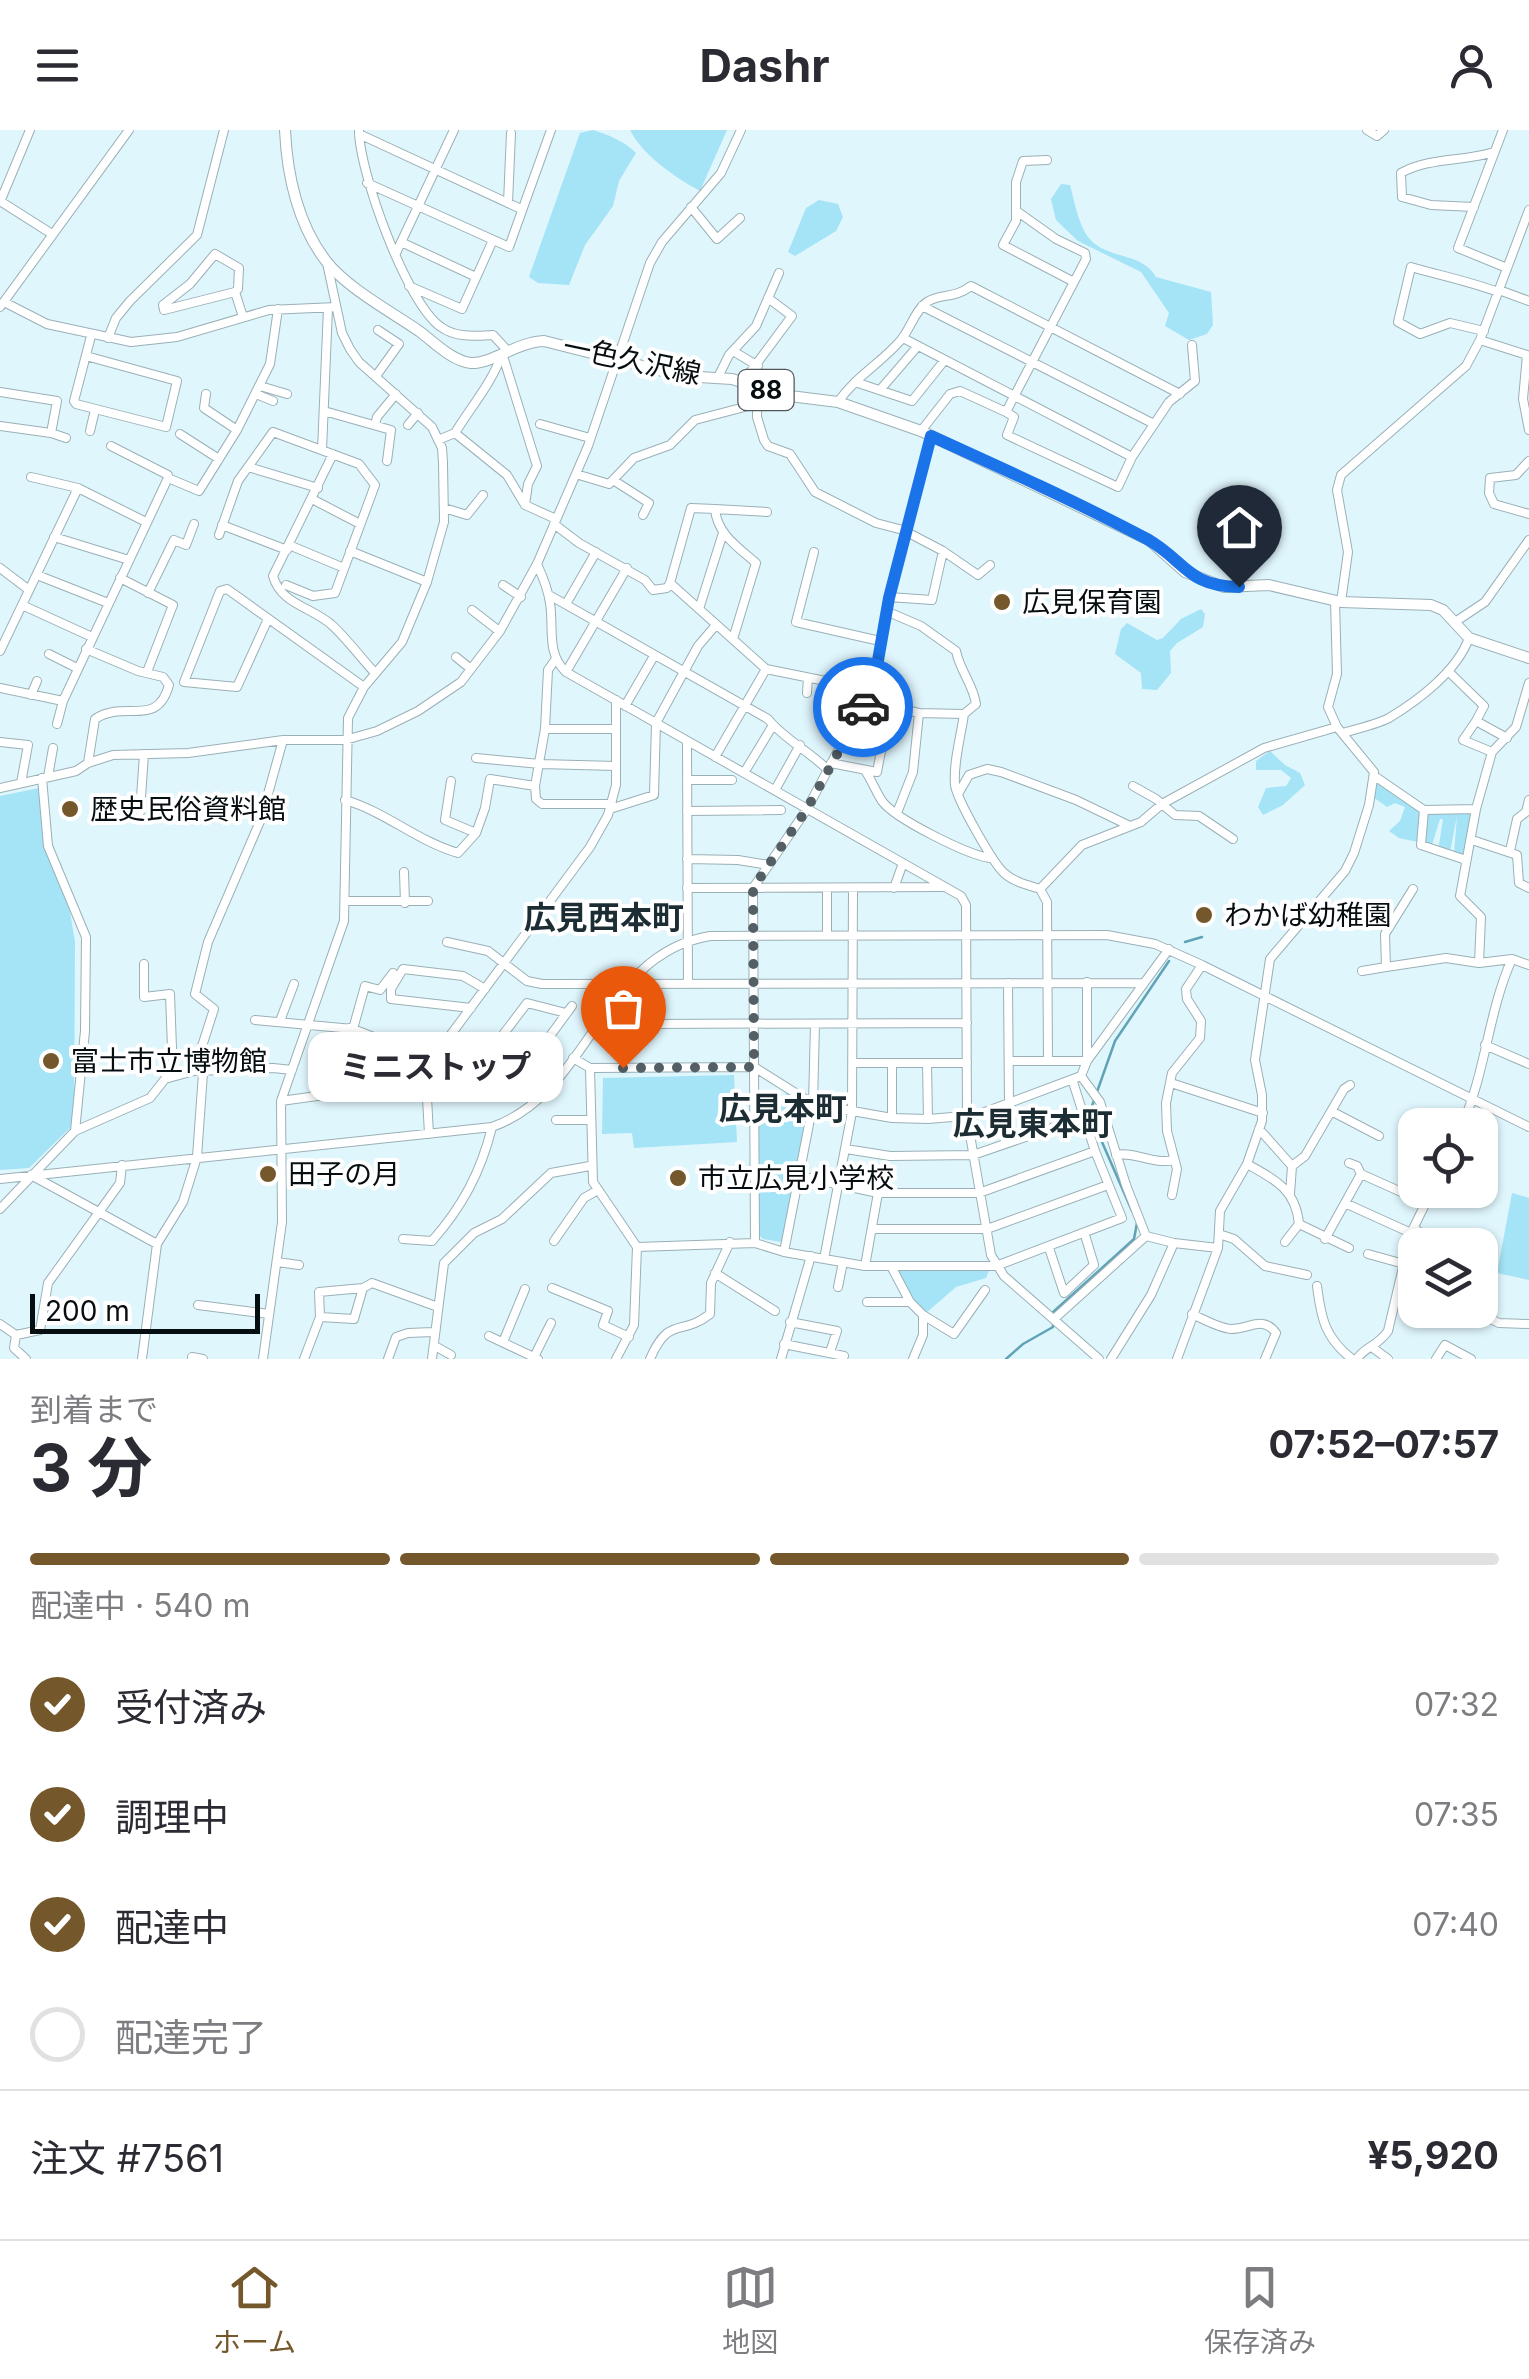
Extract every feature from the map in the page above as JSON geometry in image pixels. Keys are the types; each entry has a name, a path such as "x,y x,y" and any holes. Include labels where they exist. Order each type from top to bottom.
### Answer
{"main road":[{"name":"一色久沢線","path":"285,130 290,176 299,208 327,263 459,360 473,363 525,342 544,341 690,378 744,382 782,395 838,402 926,434 1149,540 1185,572 1207,582 1224,587 1278,586 1338,602 1430,605 1455,622 1468,638"},
{"path":"1468,638 1529,658"}],"street":[{"path":"30,130 0,201 52,234"},
{"path":"128,130 90,188 3,300 48,324 131,342 164,340 278,309 332,307"},
{"path":"108,338 116,318 130,301 197,235 224,130"},
{"path":"454,130 397,241 396,254 420,306 444,330 493,336 504,352 537,466 528,484 525,505"},
{"path":"368,183 509,247 552,130"},
{"path":"0,788 76,771 103,756 188,753 283,740 345,740 377,731 418,711 461,682 499,632 538,564 590,438 650,263 662,242 720,173 741,130"},
{"path":"1367,130 1377,136 1384,130"},
{"path":"1503,130 1458,248 1507,268"},
{"path":"359,132 521,209"},
{"path":"359,132 368,183 397,241 476,277"},
{"path":"508,203 510,133"},
{"path":"1474,207 1402,197 1401,173 1419,163 1494,152"},
{"path":"1047,160 1022,161 1016,182 1018,212 1004,245 1074,282"},
{"path":"691,207 717,239 740,218"},
{"path":"1476,808 1424,810 1376,777 1328,708 1337,674 1338,602 1348,552 1337,490 1341,475 1453,380 1475,354 1529,210"},
{"path":"1006,412 1086,260 1085,253 1056,239 1018,212"},
{"path":"409,286 462,309 493,240"},
{"path":"235,292 164,310 163,305 190,284 215,254 238,268 235,292 242,317"},
{"path":"322,450 332,307 327,263"},
{"path":"1529,301 1459,277 1411,267 1398,322 1420,334 1450,324 1528,355 1523,399 1529,430"},
{"path":"717,378 733,350 756,326 778,273"},
{"path":"838,402 903,338 922,306 932,299 956,297 971,286 1180,394"},
{"path":"744,382 792,316 768,298"},
{"path":"922,306 1154,424"},
{"path":"262,1359 282,1222 281,1101 338,947 346,900 345,740 351,707 402,642 428,582 440,543 444,508 438,440 418,412 350,349 332,307"},
{"path":"111,446 199,491 258,390 274,349 278,309"},
{"path":"376,376 399,344 378,330"},
{"path":"86,356 177,381 166,427 76,404 74,400 86,356 92,336"},
{"path":"903,338 1132,457"},
{"path":"755,1243 753,888 807,809 870,690 926,434 950,394 960,391 1014,417 1007,434 1118,486 1168,402 1195,381 1192,345"},
{"path":"880,390 917,347"},
{"path":"733,350 758,366"},
{"path":"438,440 455,433 495,374 504,352"},
{"path":"855,382 912,401 944,361"},
{"path":"757,388 756,404 768,446 790,454 815,492 944,551 978,576 990,565"},
{"path":"258,390 287,394"},
{"path":"258,390 273,401"},
{"path":"0,392 57,401 51,433"},
{"path":"206,394 204,408 237,430"},
{"path":"375,425 396,394"},
{"path":"576,474 610,484 634,458 670,445 695,420 756,404"},
{"path":"90,430 95,410"},
{"path":"324,411 392,430 387,461"},
{"path":"408,424 418,412"},
{"path":"540,424 590,438"},
{"path":"0,426 66,438"},
{"path":"218,535 238,481 273,432 359,464 375,485 335,594 313,596 286,586"},
{"path":"455,433 507,475 525,505 555,522 579,544 645,580 653,590 667,588 670,583 691,508 768,512"},
{"path":"180,434 219,460"},
{"path":"333,454 273,576 276,586 292,602 334,626 375,673"},
{"path":"1529,461 1516,476 1490,478 1489,493 1494,504 1529,514"},
{"path":"248,467 272,471 318,488"},
{"path":"31,477 78,488 146,522"},
{"path":"57,724 77,668 168,478"},
{"path":"612,480 649,504 643,516"},
{"path":"0,651 78,488"},
{"path":"444,508 467,515 483,495"},
{"path":"312,499 360,524"},
{"path":"715,509 723,534 756,563 733,639"},
{"path":"148,592 174,540 186,545 194,524"},
{"path":"222,525 257,534 344,568"},
{"path":"699,610 723,534"},
{"path":"54,536 129,560"},
{"path":"1455,622 1485,602 1529,540"},
{"path":"350,550 428,582"},
{"path":"889,598 932,600 944,551"},
{"path":"566,604 596,552"},
{"path":"814,552 796,622 880,641"},
{"path":"538,564 548,595 555,660 566,672 962,896 966,905 967,1118 996,1266 1100,1359"},
{"path":"0,568 29,590"},
{"path":"566,672 626,568"},
{"path":"37,575 108,603"},
{"path":"120,578 172,605 147,672"},
{"path":"670,583 766,669 870,690"},
{"path":"502,585 521,597"},
{"path":"268,619 237,687 184,682 220,591 226,589 364,687"},
{"path":"548,595 744,706 830,766 878,772 886,725"},
{"path":"22,605 92,637"},
{"path":"472,610 499,632"},
{"path":"860,711 877,717 898,708 919,713 964,714 976,704 956,651 921,626 886,610"},
{"path":"555,660 548,670 545,729 534,786 536,799 542,804 611,806 654,795 656,723 698,646 716,626"},
{"path":"1040,889 1082,845 1130,826 1264,748 1387,719 1448,671 1468,638"},
{"path":"86,649 164,677 169,685 164,702 157,709 106,712 96,719 88,763"},
{"path":"49,654 77,668"},
{"path":"625,706 654,656"},
{"path":"456,658 470,668"},
{"path":"715,757 766,669"},
{"path":"1448,671 1484,706 1463,740 1492,752"},
{"path":"807,694 808,678"},
{"path":"30,695 37,681"},
{"path":"1479,963 1481,917 1460,896 1466,860 1492,752 1520,718 1529,683"},
{"path":"0,688 63,701"},
{"path":"429,1134 426,1080 432,1060 590,847 611,806 616,766 616,700"},
{"path":"897,813 914,772 919,713"},
{"path":"964,714 955,782 990,858"},
{"path":"1476,721 1507,738"},
{"path":"744,773 773,725"},
{"path":"545,729 616,729"},
{"path":"142,1359 156,1244 183,1202 198,1157 198,1072 214,1009 195,994 202,958 261,819 283,740"},
{"path":"687,741 688,984"},
{"path":"0,742 28,745 22,783"},
{"path":"774,790 800,745"},
{"path":"53,748 45,778 48,846 86,937 85,1031 75,1130"},
{"path":"140,812 144,754"},
{"path":"476,758 616,766"},
{"path":"958,794 969,775 987,769 1076,800 1130,826"},
{"path":"866,772 883,802 897,813 956,848 990,858 1014,880 1040,889 1047,902 1048,1061"},
{"path":"1177,1359 1218,1248 1220,1211 1247,1164 1264,1113 1256,1071 1270,960 1354,853 1376,777"},
{"path":"345,800 378,812 401,828 458,853 476,833 490,779 534,786"},
{"path":"687,780 732,780"},
{"path":"451,781 445,820 476,833"},
{"path":"1133,786 1175,815 1199,816 1233,839"},
{"path":"1510,851 1517,820 1526,812 1529,800"},
{"path":"687,811 781,810"},
{"path":"1424,810 1421,845 1466,860"},
{"path":"1472,840 1510,851 1518,860 1519,883 1529,888"},
{"path":"687,859 738,860 768,866"},
{"path":"894,888 903,863"},
{"path":"404,872 405,903"},
{"path":"687,888 946,887"},
{"path":"827,888 827,936"},
{"path":"824,1258 852,1112 853,888"},
{"path":"1386,967 1385,934 1413,889"},
{"path":"346,900 428,901"},
{"path":"0,1178 492,1127 536,1105 647,962 687,940 753,936 1047,934 1130,938 1168,949 1202,965 1529,1127"},
{"path":"447,942 488,951 527,981 542,984 1144,983"},
{"path":"573,1058 590,1068 754,1067 813,1104 892,1118 967,1118 1082,1076 1087,1061 1168,949"},
{"path":"1362,972 1446,958 1479,963 1512,959 1529,965"},
{"path":"1469,1108 1500,985 1512,959"},
{"path":"144,964 144,996 170,994 173,1076"},
{"path":"1172,1195 1176,1169 1167,1131 1166,1102 1172,1073 1200,1038 1201,1021 1187,999 1186,989 1202,965"},
{"path":"471,1008 391,998 391,988 402,969 463,976 485,990"},
{"path":"281,1101 324,1095 365,986 380,990 393,973"},
{"path":"1008,982 1010,1104"},
{"path":"1087,982 1087,1061"},
{"path":"280,1021 294,984"},
{"path":"255,1020 351,1029 432,1060 501,1093 507,1092 569,1010 527,1003 471,1077"},
{"path":"613,1005 640,1024 967,1023"},
{"path":"784,1252 813,1104 814,1024"},
{"path":"333,1072 376,1084 392,1044"},
{"path":"1484,1046 1529,1064"},
{"path":"1009,1061 1087,1061"},
{"path":"854,1063 967,1062"},
{"path":"892,1063 892,1118"},
{"path":"928,1063 928,1119"},
{"path":"590,1068 592,1182 637,1247 636,1305 629,1337 616,1359"},
{"path":"0,1209 75,1130 150,1098 165,1079 198,1072 292,1070"},
{"path":"1082,1076 1100,1102 1146,1236"},
{"path":"637,1247 755,1243 784,1252 892,1268 996,1266 1049,1248 1122,1218 1072,1082"},
{"path":"1171,1083 1264,1113"},
{"path":"1292,1166 1306,1156 1350,1085"},
{"path":"1333,1112 1379,1136"},
{"path":"846,1148 890,1156 974,1155 1084,1117"},
{"path":"556,1120 590,1120"},
{"path":"1107,1127 1118,1124"},
{"path":"403,1239 432,1242 452,1218 479,1170 492,1127"},
{"path":"1259,1129 1292,1166 1290,1194"},
{"path":"799,1176 878,1193 979,1193 1095,1151"},
{"path":"1116,1156 1124,1154 1154,1162 1174,1160"},
{"path":"1348,1163 1398,1190"},
{"path":"1247,1164 1268,1176 1298,1203 1300,1224 1285,1242"},
{"path":"0,1324 16,1335 40,1330 48,1283 120,1183 122,1165"},
{"path":"432,1359 444,1264 474,1233 502,1219 551,1174 590,1166"},
{"path":"1325,1239 1362,1174"},
{"path":"32,1175 156,1244"},
{"path":"872,1230 986,1228 1108,1186"},
{"path":"554,1240 584,1198 598,1190"},
{"path":"865,1266 878,1193"},
{"path":"1347,1204 1408,1228"},
{"path":"1300,1224 1349,1248"},
{"path":"1049,1248 1064,1293 1094,1265 1085,1234"},
{"path":"1219,1234 1234,1238 1266,1266 1307,1275"},
{"path":"1146,1236 1218,1248"},
{"path":"1054,1320 1146,1236"},
{"path":"650,1359 660,1337 670,1329 710,1314 711,1284 730,1242"},
{"path":"1110,1359 1151,1296 1174,1243"},
{"path":"1368,1254 1398,1262"},
{"path":"782,1359 810,1256"},
{"path":"277,1262 299,1265"},
{"path":"838,1287 843,1262"},
{"path":"892,1268 910,1302 954,1334 985,1290"},
{"path":"715,1273 775,1311"},
{"path":"304,1359 320,1318 319,1292 363,1288 372,1283 438,1307"},
{"path":"1317,1286 1322,1324 1330,1339 1354,1359 1373,1348 1388,1330 1398,1291"},
{"path":"320,1318 354,1318 363,1288"},
{"path":"552,1288 608,1310 602,1326 629,1337"},
{"path":"502,1342 525,1289"},
{"path":"867,1302 910,1302"},
{"path":"198,1305 269,1314"},
{"path":"1192,1314 1230,1329 1262,1322 1274,1328 1274,1342 1264,1359"},
{"path":"913,1359 923,1335 923,1315"},
{"path":"790,1322 837,1331 830,1352"},
{"path":"1498,1322 1529,1324"},
{"path":"489,1336 536,1358 550,1323"},
{"path":"388,1359 396,1336 434,1332"},
{"path":"16,1335 14,1348 26,1359"},
{"path":"784,1344 844,1356"},
{"path":"1436,1359 1445,1345 1471,1359"},
{"path":"435,1346 452,1356"},
{"path":"1373,1348 1384,1358"},
{"path":"192,1357 203,1359"}],"shaded area":[{"path":"593,130 636,153 619,181 613,206 585,245 569,285 538,283 529,277 580,133"},
{"path":"630,130 727,130 700,191 651,157"},
{"path":"1061,184 1070,185 1081,225 1095,244 1144,264 1156,277 1211,292 1213,325 1207,334 1189,340 1165,326 1169,313 1141,272 1078,241 1056,220 1051,199"},
{"path":"819,200 838,204 843,217 836,231 795,256 788,252 806,208"},
{"path":"1201,609 1205,614 1203,627 1170,651 1171,673 1157,690 1142,689 1141,673 1115,654 1121,629 1127,623 1157,640 1181,619"},
{"path":"1270,751 1300,773 1305,785 1283,805 1263,815 1258,807 1266,788 1286,786 1291,778 1281,770 1256,770 1256,761"},
{"path":"1377,780 1424,811 1473,811 1464,855 1454,853 1457,816 1450,852 1438,851 1443,819 1432,845 1399,838 1389,831 1400,821 1405,807 1395,803 1387,807 1373,797"},
{"path":"39,788 46,848 69,906 75,942 74,1124 29,1168 0,1170 0,796"},
{"path":"734,1075 737,1142 634,1148 632,1133 602,1134 603,1078"},
{"path":"786,1091 809,1108 781,1242 759,1235 759,1099 785,1099"},
{"path":"1512,1193 1529,1198 1529,1280 1498,1273"},
{"path":"895,1270 989,1271 986,1278 956,1287 926,1313 918,1308"}],"waterway":[{"path":"1185,942 1202,937"},
{"path":"1132,1211 1102,1142 1092,1106 1115,1041 1169,961"},
{"path":"1052,1313 1134,1239 1137,1223"},
{"path":"1006,1359 1053,1327 1053,1321"}],"way so far":[{"path":"623,1068 754,1067 753,888 807,809 863,707"}],"place":[{"name":"広見保育園","path":"1002,602"},
{"name":"歴史民俗資料館","path":"70,809"},
{"name":"わかば幼稚園","path":"1204,915"},
{"name":"富士市立博物館","path":"51,1061"},
{"name":"ミニストップ","path":"623,1068"},
{"name":"田子の月","path":"268,1174"},
{"name":"市立広見小学校","path":"678,1178"}],"district":[{"name":"広見西本町","path":"604,918"},
{"name":"広見本町","path":"783,1109"},
{"name":"広見東本町","path":"1033,1124"}],"route":[{"path":"863,707 874,683 889,598 931,436 1149,540 1185,572 1224,587 1239,587"}]}
